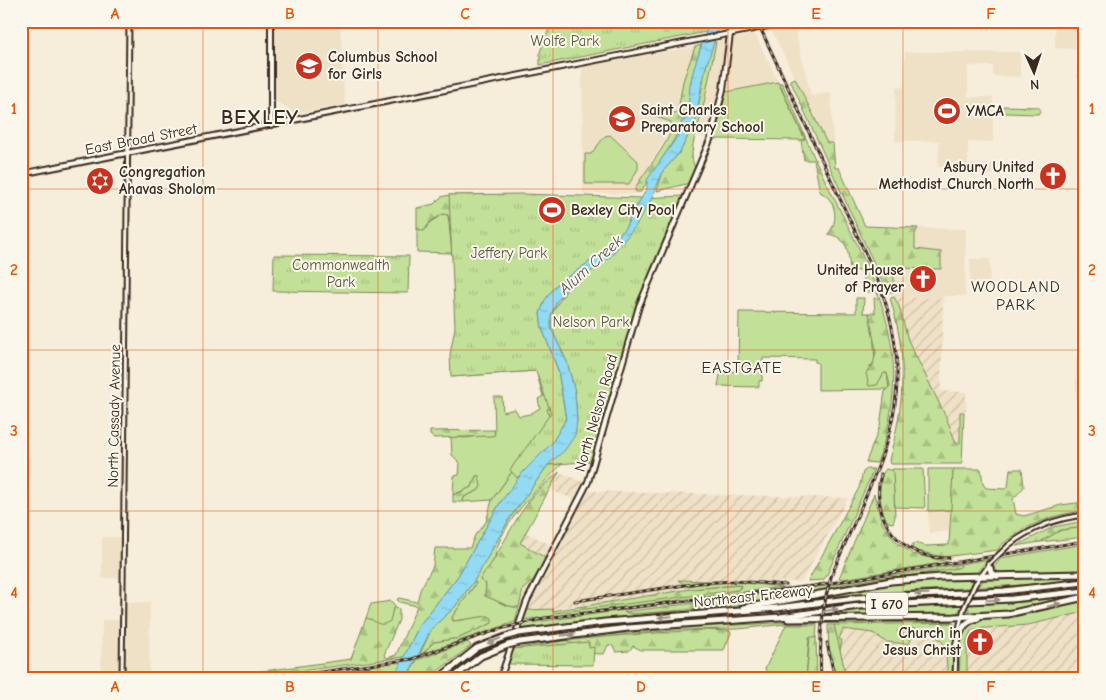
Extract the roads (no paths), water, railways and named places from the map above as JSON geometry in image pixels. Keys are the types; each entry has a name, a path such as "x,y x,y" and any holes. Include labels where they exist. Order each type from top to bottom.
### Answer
{"highway":[{"path":"989,564 991,572 997,576"},
{"path":"731,612 737,609 874,584 922,578 1085,574"},
{"name":"Northeast Freeway","path":"438,679 477,648 519,633 596,623 731,612 874,596 1004,591 1085,582"},
{"name":"Northeast Freeway","path":"452,679 481,656 520,642 628,628 780,617 876,605 1012,599 1085,590"},
{"path":"956,648 960,631 967,623 976,618 1043,608 1085,596"},
{"path":"713,622 1002,615"}],"main road":[{"path":"270,126 271,21"},
{"name":"East Broad Street","path":"21,174 794,21"},
{"name":"North Nelson Road","path":"500,679 527,601 588,482 639,306 711,138 723,90 730,34"}],"street":[{"name":"North Cassady Avenue","path":"122,679 129,21"},
{"path":"729,21 730,34"},
{"path":"955,679 960,616 975,584 989,564 1009,546 1042,526 1085,515"}],"water":[{"name":"Alum Creek","path":"709,21 721,21 703,76 696,120 680,152 663,171 652,198 635,227 609,258 565,291 557,301 551,315 551,328 567,362 575,392 577,421 575,435 565,450 548,465 510,518 474,581 454,608 432,628 406,679 393,679 419,626 458,576 500,503 522,473 552,443 566,419 558,370 542,328 540,313 545,300 555,286 605,251 625,228 647,188 647,180 677,137 682,122 686,119 693,73"}],"railway":[{"path":"757,21 876,276 891,320 897,360 896,397 890,431 878,466 831,577 828,589 822,627 821,679"},
{"path":"881,474 880,506 885,521 893,534 917,552 932,557 949,558"},
{"path":"271,679 412,659 500,629 545,618 813,586 1085,541"},
{"path":"575,601 699,583 736,581 786,585"},
{"path":"827,643 835,679"}],"place":[{"name":"Columbus School for Girls","path":"309,66"},
{"name":"YMCA","path":"947,111"},
{"name":"Saint Charles Preparatory School","path":"622,119"},
{"name":"Asbury United Methodist Church North","path":"1053,176"},
{"name":"Congregation Ahavas Sholom","path":"100,181"},
{"name":"Bexley City Pool","path":"552,210"},
{"name":"United House of Prayer","path":"923,279"},
{"name":"Church in Jesus Christ","path":"980,642"}],"district":[{"name":"BEXLEY","path":"260,117"},
{"name":"WOODLAND PARK","path":"1016,296"},
{"name":"EASTGATE","path":"742,368"}],"park label":[{"name":"Wolfe Park","path":"565,41"},
{"name":"Jeffery Park","path":"509,253"},
{"name":"Commonwealth Park","path":"341,274"},
{"name":"Nelson Park","path":"591,322"}]}
